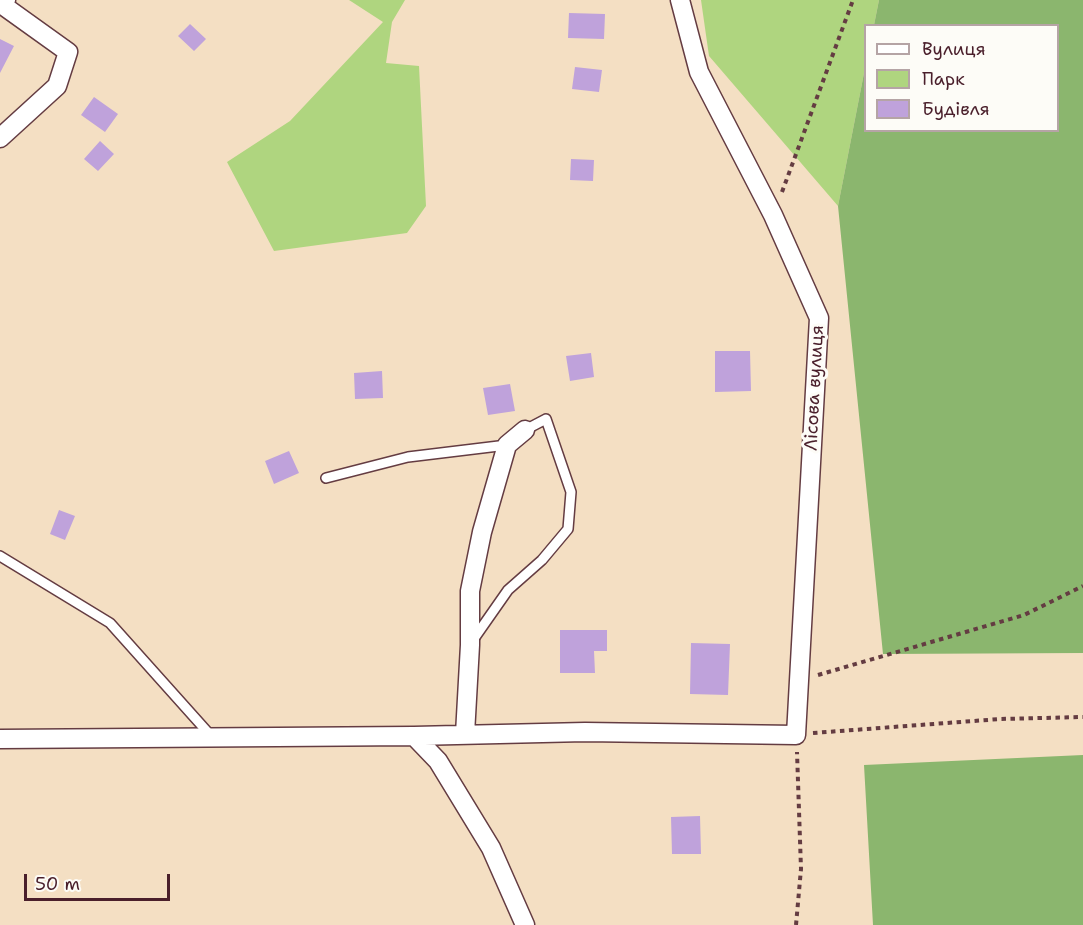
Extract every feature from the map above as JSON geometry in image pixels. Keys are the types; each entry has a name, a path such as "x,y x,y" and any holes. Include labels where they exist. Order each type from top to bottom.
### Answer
{"street":[{"path":"0,138 57,86 68,52 0,4 6,0"},
{"name":"Лісова вулиця","path":"680,0 699,72 773,215 819,318 796,735"},
{"path":"465,734 470,645 470,591 482,531 507,445 525,430"},
{"path":"2,738 414,736 585,732 796,735"},
{"path":"414,736 438,761 492,848 525,925"}],"lane":[{"path":"470,645 508,590 542,560 568,529 571,492 546,419 525,430"},
{"path":"326,478 408,457 507,445"},
{"path":"0,555 110,623 212,737"}],"path":[{"path":"773,215 853,0"},
{"path":"817,686 818,674 1024,615 1083,586"},
{"path":"796,925 801,869 796,735 1000,719 1083,717"},
{"path":"816,721 816,733"}],"green space":[{"path":"349,0 405,0 392,22 386,63 419,66 426,206 407,233 274,251 227,162 290,121 383,22"},
{"path":"701,0 879,0 874,24 864,24 864,73 838,206 709,56"},
{"path":"879,0 1083,0 1083,653 883,654 838,206 864,73 864,132 1059,132 1059,24 874,24"},
{"path":"1083,755 1083,925 873,925 864,765"}],"building":[{"path":"569,13 605,14 604,39 568,38"},
{"path":"190,24 206,39 194,51 178,36"},
{"path":"0,39 14,46 0,73"},
{"path":"575,67 602,70 599,92 572,89"},
{"path":"94,97 118,114 105,132 81,115"},
{"path":"100,141 114,154 98,171 84,159"},
{"path":"571,159 594,160 593,181 570,180"},
{"path":"715,351 750,351 751,391 715,392"},
{"path":"591,353 594,377 570,381 566,356"},
{"path":"382,371 383,398 355,399 354,373"},
{"path":"510,384 515,411 488,415 483,388"},
{"path":"289,451 299,473 274,484 265,461"},
{"path":"59,510 75,516 65,540 50,534"},
{"path":"560,630 607,630 607,651 594,651 595,673 560,673"},
{"path":"691,643 730,644 728,695 690,694"},
{"path":"700,816 701,854 672,854 671,817"}]}
